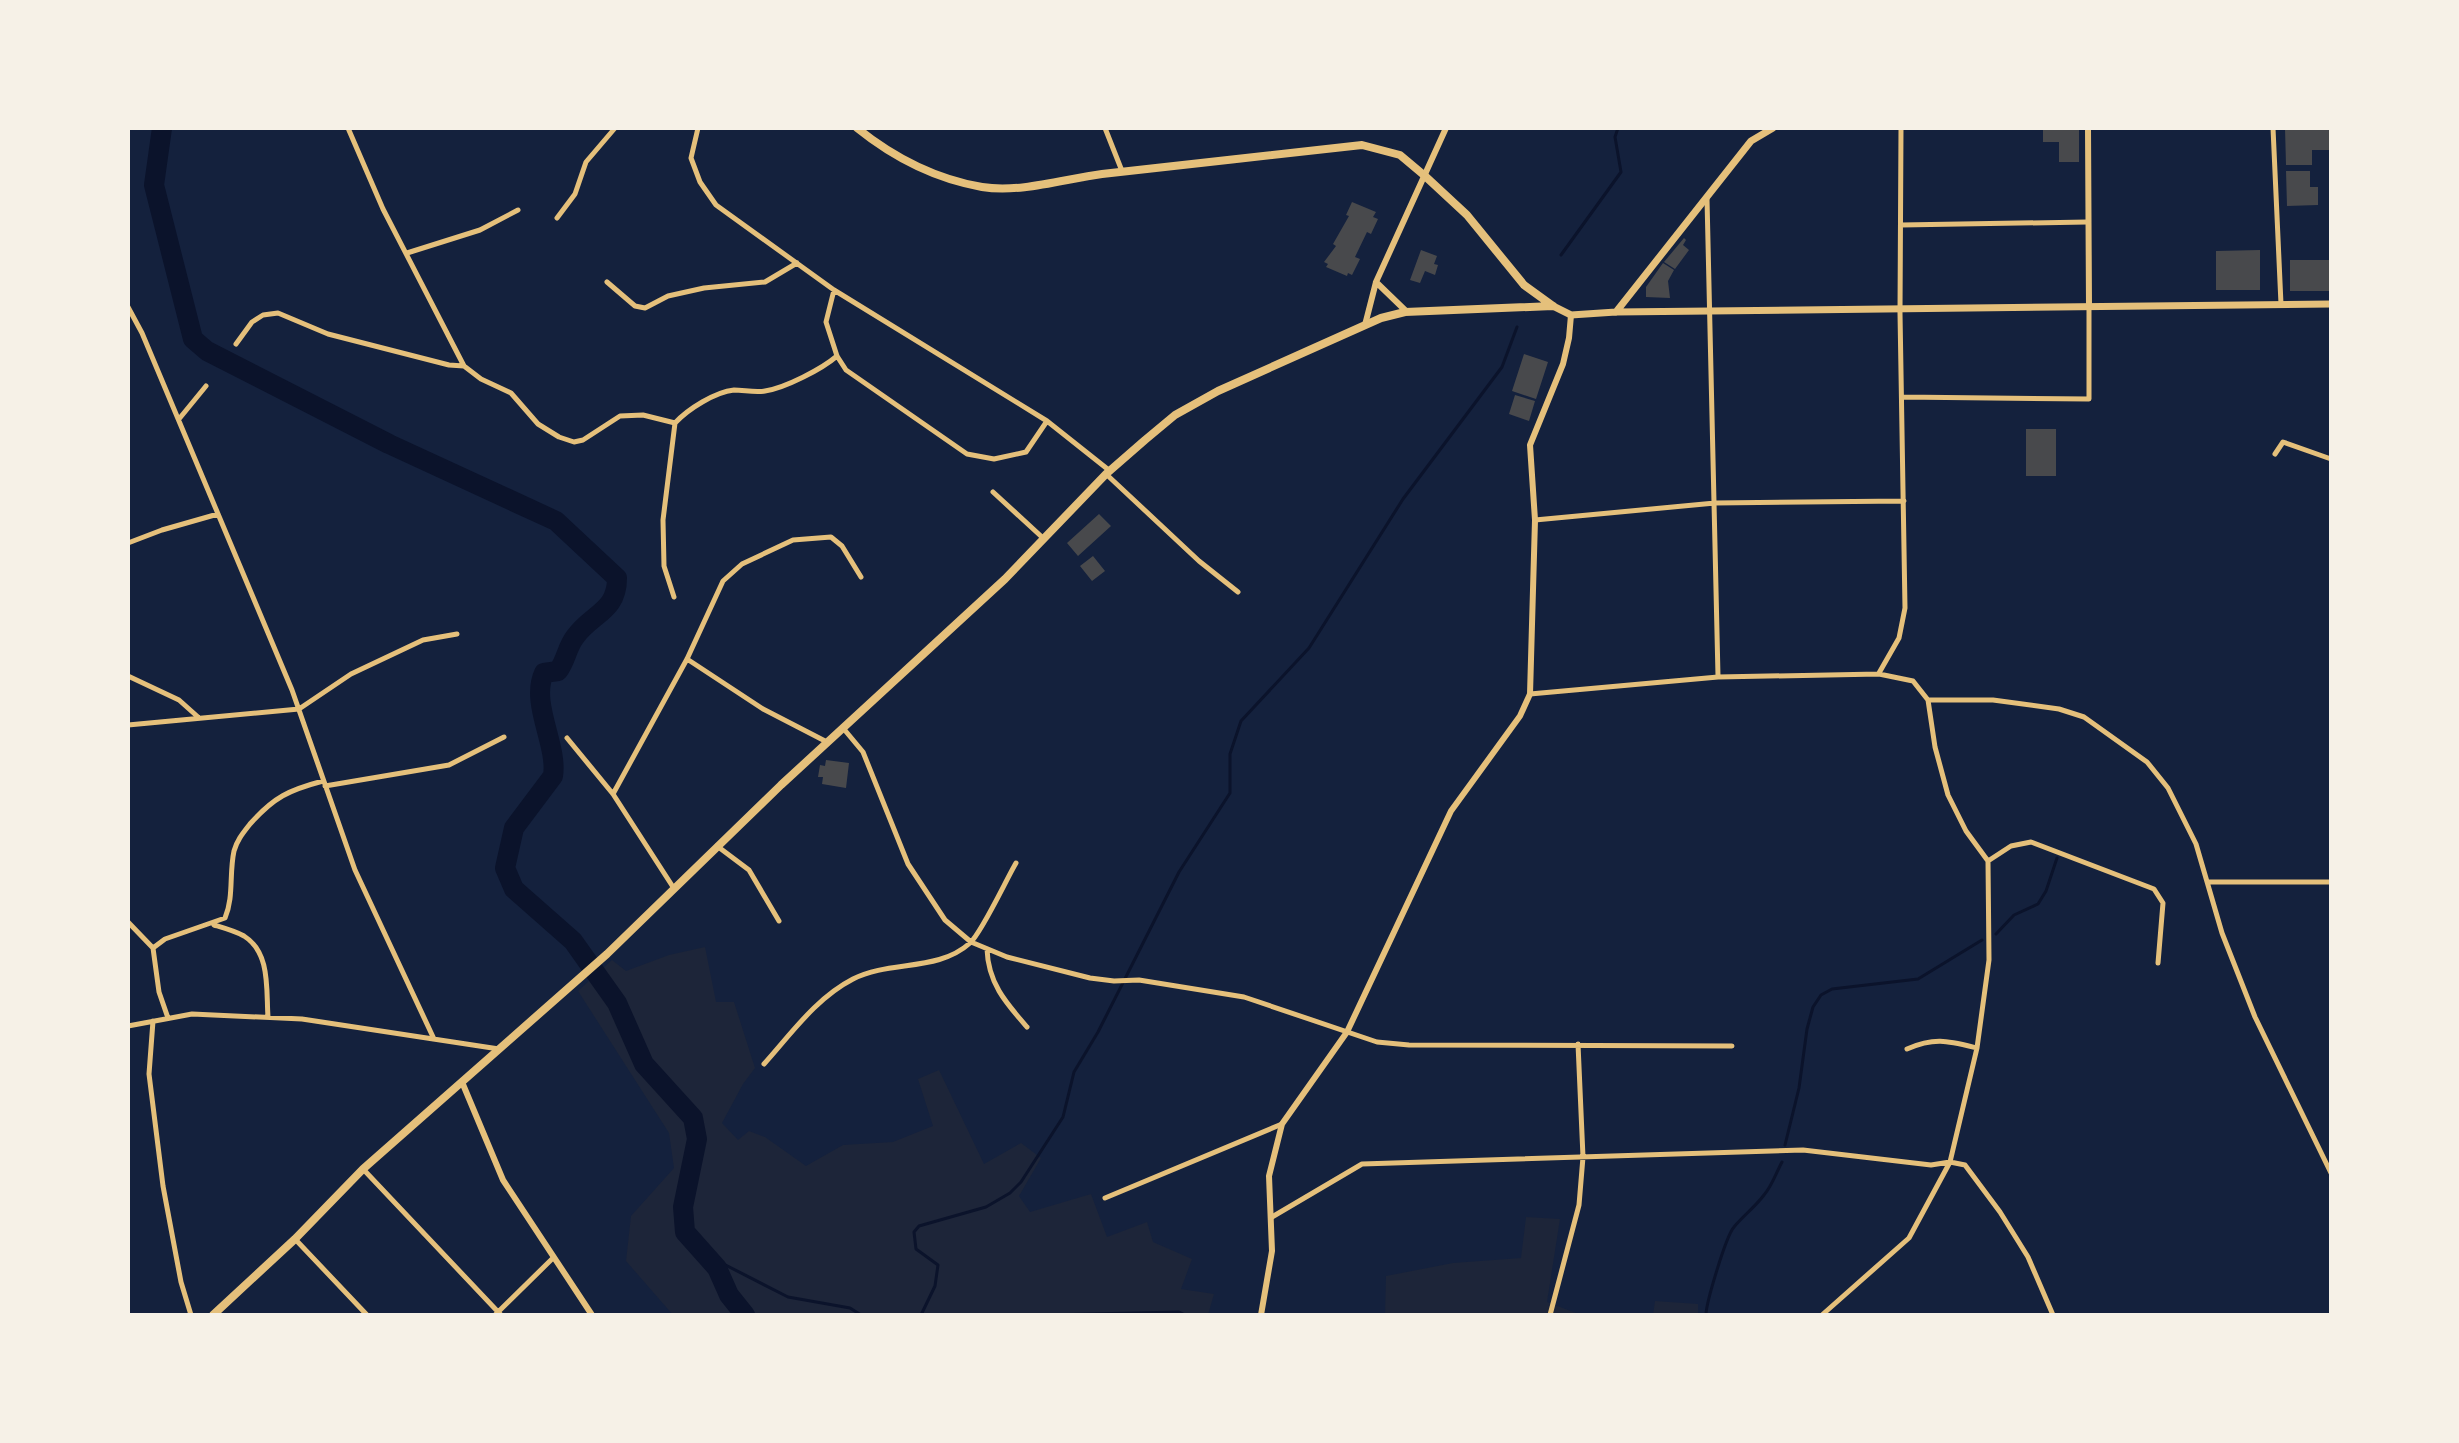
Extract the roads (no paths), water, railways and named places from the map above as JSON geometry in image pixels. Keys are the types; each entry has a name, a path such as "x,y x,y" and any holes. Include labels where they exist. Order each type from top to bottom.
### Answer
{"main road":[{"path":"857,128 908,161 948,179 985,187 1022,187 1122,172 1362,145 1400,155 1467,215 1524,285 1571,315 2331,304"},
{"path":"1616,312 1751,141 1773,128"},
{"path":"213,1315 295,1239 363,1169 607,954 673,887 1005,579 1108,472 1175,415 1218,391 1381,318 1407,312 1553,306"}],"street":[{"path":"348,128 383,209 464,366 481,379 511,393 538,424 559,437 574,442 583,440 620,416 643,415 675,423 723,392 764,392 828,364 837,356"},
{"path":"557,218 575,194 586,162 615,128"},
{"path":"698,128 691,158 700,182 716,205 834,290 1047,421 1108,472 1199,561 1238,592"},
{"path":"1105,128 1122,172"},
{"path":"1365,325 1376,282 1446,128"},
{"path":"1879,674 1899,638 1905,608 1900,310 1901,128"},
{"path":"1902,397 2089,399 2088,128"},
{"path":"2273,128 2281,304"},
{"path":"1707,198 1718,677"},
{"path":"407,253 480,230 518,210"},
{"path":"1901,225 2087,222"},
{"path":"607,282 635,306 645,308 668,296 704,288 765,282 797,263"},
{"path":"1376,282 1407,312"},
{"path":"834,290 826,322 837,356 846,370 967,454 994,459 1026,452 1047,421"},
{"path":"128,307 179,420 299,709 355,870 434,1039"},
{"path":"236,344 252,322 263,315 278,313 328,334 449,365 464,366"},
{"path":"1261,1315 1272,1251 1269,1176 1282,1124 1347,1032 1451,811 1520,716 1530,694 1535,520 1530,445 1563,364 1571,315"},
{"path":"179,420 206,386"},
{"path":"674,597 664,566 663,520 675,423"},
{"path":"2275,454 2283,442 2331,459"},
{"path":"993,492 1043,538"},
{"path":"1535,520 1715,503 1904,501"},
{"path":"128,543 218,514"},
{"path":"613,794 687,659 723,581 742,564 793,540 831,537 842,546 861,577"},
{"path":"128,725 299,709 351,674 423,640 457,634"},
{"path":"687,659 763,709 827,743"},
{"path":"1530,694 1718,677 1879,674 1913,681 1928,700 1935,747 1948,795 1966,831 1988,861 1989,960 1977,1048 1950,1162 1909,1238 1822,1315"},
{"path":"128,676 179,700 199,718"},
{"path":"1928,700 1993,700 2059,709 2084,717 2147,762 2168,788 2196,844 2222,933 2255,1017 2331,1173"},
{"path":"843,728 863,752 908,864 945,920 971,942 1007,957 1090,978 1139,980 1244,997 1377,1042 1409,1045 1732,1046"},
{"path":"153,948 165,939 225,918 230,906 234,852 240,836 268,805 291,790 449,765 504,737"},
{"path":"567,738 613,794 673,887"},
{"path":"1988,861 2011,846 2031,842 2154,889 2163,903 2158,963"},
{"path":"717,846 749,870 779,921"},
{"path":"764,1064 819,1002 854,978 917,962 942,961 971,942 1016,863"},
{"path":"2208,882 2331,882"},
{"path":"128,922 153,948 159,992 168,1018"},
{"path":"213,924 245,937 259,952 265,967 268,1017"},
{"path":"987,948 987,968 1004,1000 1027,1027"},
{"path":"128,1026 192,1014 302,1019 500,1050"},
{"path":"153,1021 149,1074 163,1186 181,1282 191,1315"},
{"path":"1907,1049 1929,1040 1950,1041 1977,1048"},
{"path":"1550,1315 1579,1205 1583,1157 1578,1044"},
{"path":"462,1081 503,1180 592,1315"},
{"path":"1105,1198 1282,1124"},
{"path":"1272,1217 1362,1164 1803,1150 1931,1165 1950,1162 1965,1165 2000,1212 2028,1257 2053,1315"},
{"path":"363,1169 498,1314 553,1258"},
{"path":"295,1239 367,1315"},
{"path":"222,1306 231,1315"}],"waterway":[{"path":"162,128 154,185 193,339 207,351 389,444 556,521 617,578 613,598 575,637 558,671 544,673 540,697 552,751 553,776 514,828 505,868 514,889 573,941 617,1003 644,1064 693,1118 697,1139 683,1207 685,1232 717,1268 729,1295 745,1315"},
{"path":"1561,255 1621,172 1615,137 1618,128"},
{"path":"921,1315 935,1286 938,1265 916,1249 914,1232 919,1226 986,1207 1010,1193 1021,1182 1063,1117 1074,1072 1098,1032 1179,872 1230,793 1230,754 1241,721 1309,648 1403,499 1502,367 1517,327"},
{"path":"1996,934 2014,915 2038,904 2046,891 2057,858"},
{"path":"1785,1145 1799,1088 1807,1029 1813,1007 1821,995 1832,989 1918,979 1982,940"},
{"path":"1706,1315 1730,1233 1767,1191 1782,1162"},
{"path":"704,1254 788,1297 850,1308 861,1315"},
{"path":"1047,1315 1179,1312 1185,1315"}]}
